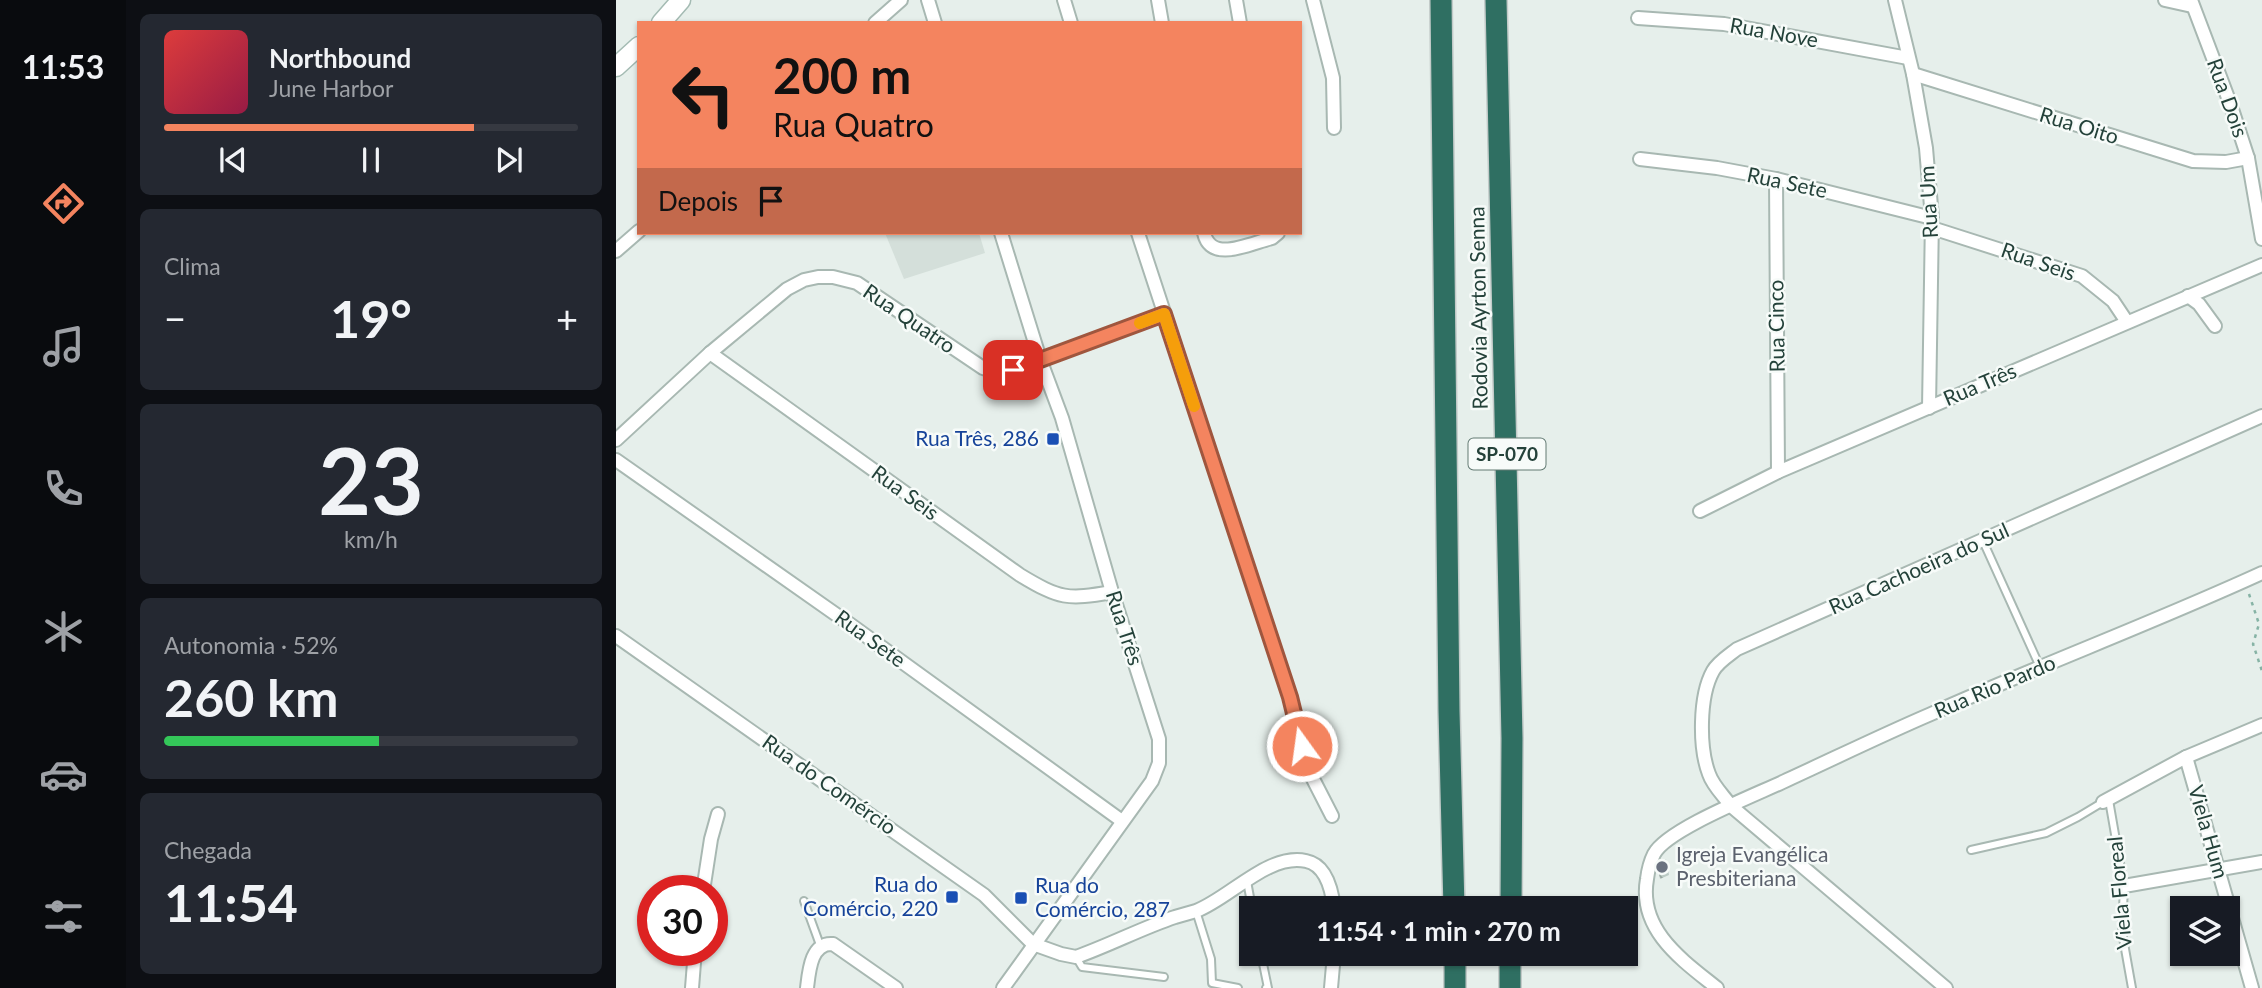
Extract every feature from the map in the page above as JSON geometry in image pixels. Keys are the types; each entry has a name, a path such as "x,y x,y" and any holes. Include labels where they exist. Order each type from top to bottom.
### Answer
{"highway":[{"name":"Rodovia Ayrton Senna","path":"1441,0 1454,896"},
{"name":"Rodovia Ayrton Senna","path":"1496,0 1512,738 1511,896"},
{"path":"1455,966 1455,988"},
{"path":"1510,966 1510,988"}],"street":[{"path":"663,21 681,0"},
{"path":"877,21 901,0"},
{"path":"928,0 934,21"},
{"path":"1064,0 1070,21"},
{"path":"1158,0 1162,21"},
{"path":"1236,0 1240,21"},
{"path":"1313,0 1333,78 1334,128"},
{"name":"Rua Um","path":"1895,0 1913,74 1926,148 1932,223 1928,408"},
{"path":"2165,0 2191,3"},
{"name":"Rua Dois","path":"2191,3 2231,103 2248,158 2262,239"},
{"name":"Rua Nove","path":"1638,18 1724,24 1908,58"},
{"path":"616,67 637,49"},
{"name":"Rua Oito","path":"1913,74 2193,162 2227,162 2248,158"},
{"name":"Rua Sete","path":"1640,159 1717,168 1776,179 1932,223"},
{"name":"Rua Cinco","path":"1776,179 1778,472"},
{"name":"Rua Seis","path":"1932,223 2082,276 2113,300 2127,322"},
{"path":"616,251 637,232"},
{"name":"Rua Três","path":"1002,235 1040,359 1062,418 1112,592 1159,739 1159,763 1152,781 1003,988"},
{"path":"1139,235 1290,697 1311,775 1332,816"},
{"path":"1204,235 1212,248 1221,251 1276,235"},
{"name":"Rua Três","path":"1700,511 1778,472 2262,265"},
{"name":"Rua Quatro","path":"616,440 710,353 787,289 804,279 833,276 857,283 983,369 1001,374 1164,314"},
{"path":"2188,296 2199,304 2215,326"},
{"name":"Rua Seis","path":"710,353 1047,592 1076,599 1112,592"},
{"name":"Rua Cachoeira do Sul","path":"1946,988 1731,806 1710,777 1702,744 1706,694 1714,668 1737,649 2262,417"},
{"name":"Rua Sete","path":"616,460 851,625 1122,821"},
{"name":"Rua Rio Pardo","path":"1717,988 1674,953 1657,933 1648,911 1645,890 1649,868 1659,846 1679,832 1731,806 1932,713 2262,573"},
{"name":"Rua do Comércio","path":"616,636 984,895 1033,944"},
{"path":"2106,800 2186,757 2261,728"},
{"name":"Viela Hum","path":"2186,757 2252,988"},
{"path":"705,875 718,814"},
{"path":"1033,944 1076,957 1174,917 1196,911 1266,868 1279,863 1306,861 1318,866 1326,877 1331,896"},
{"path":"2124,886 2262,862"},
{"path":"807,988 815,953 820,945 833,944 896,988"},
{"path":"692,988 694,966"},
{"path":"1331,988 1333,966"}],"lane":[{"path":"1983,541 2041,668"},
{"path":"1971,849 2046,833 2106,800"},
{"name":"Viela Floreal","path":"2106,800 2124,886 2122,932 2132,988"},
{"path":"1247,881 1250,896"},
{"path":"804,901 820,945"},
{"path":"1196,911 1211,959 1212,983 1238,988"},
{"path":"1076,957 1082,967 1164,977"},
{"path":"1263,966 1266,988"}],"path":[{"path":"2245,580 2259,624 2253,645 2262,671"}],"shaded area":[{"path":"886,235 980,235 985,253 904,279"}],"building":[{"name":"Igreja Evangélica Presbiteriana","path":"1666,859 1669,875 1660,879 1658,869 1660,863"}],"slow traffic":[{"path":"1140,323 1164,314 1194,406"}],"place":[{"name":"Rua Três, 286","path":"1053,439"},
{"name":"Igreja Evangélica Presbiteriana","path":"1662,867"},
{"name":"Rua do Comércio, 220","path":"952,897"},
{"name":"Rua do Comércio, 287","path":"1021,898"}],"route":[{"path":"1013,370 1164,314 1290,697 1302,746"}]}
